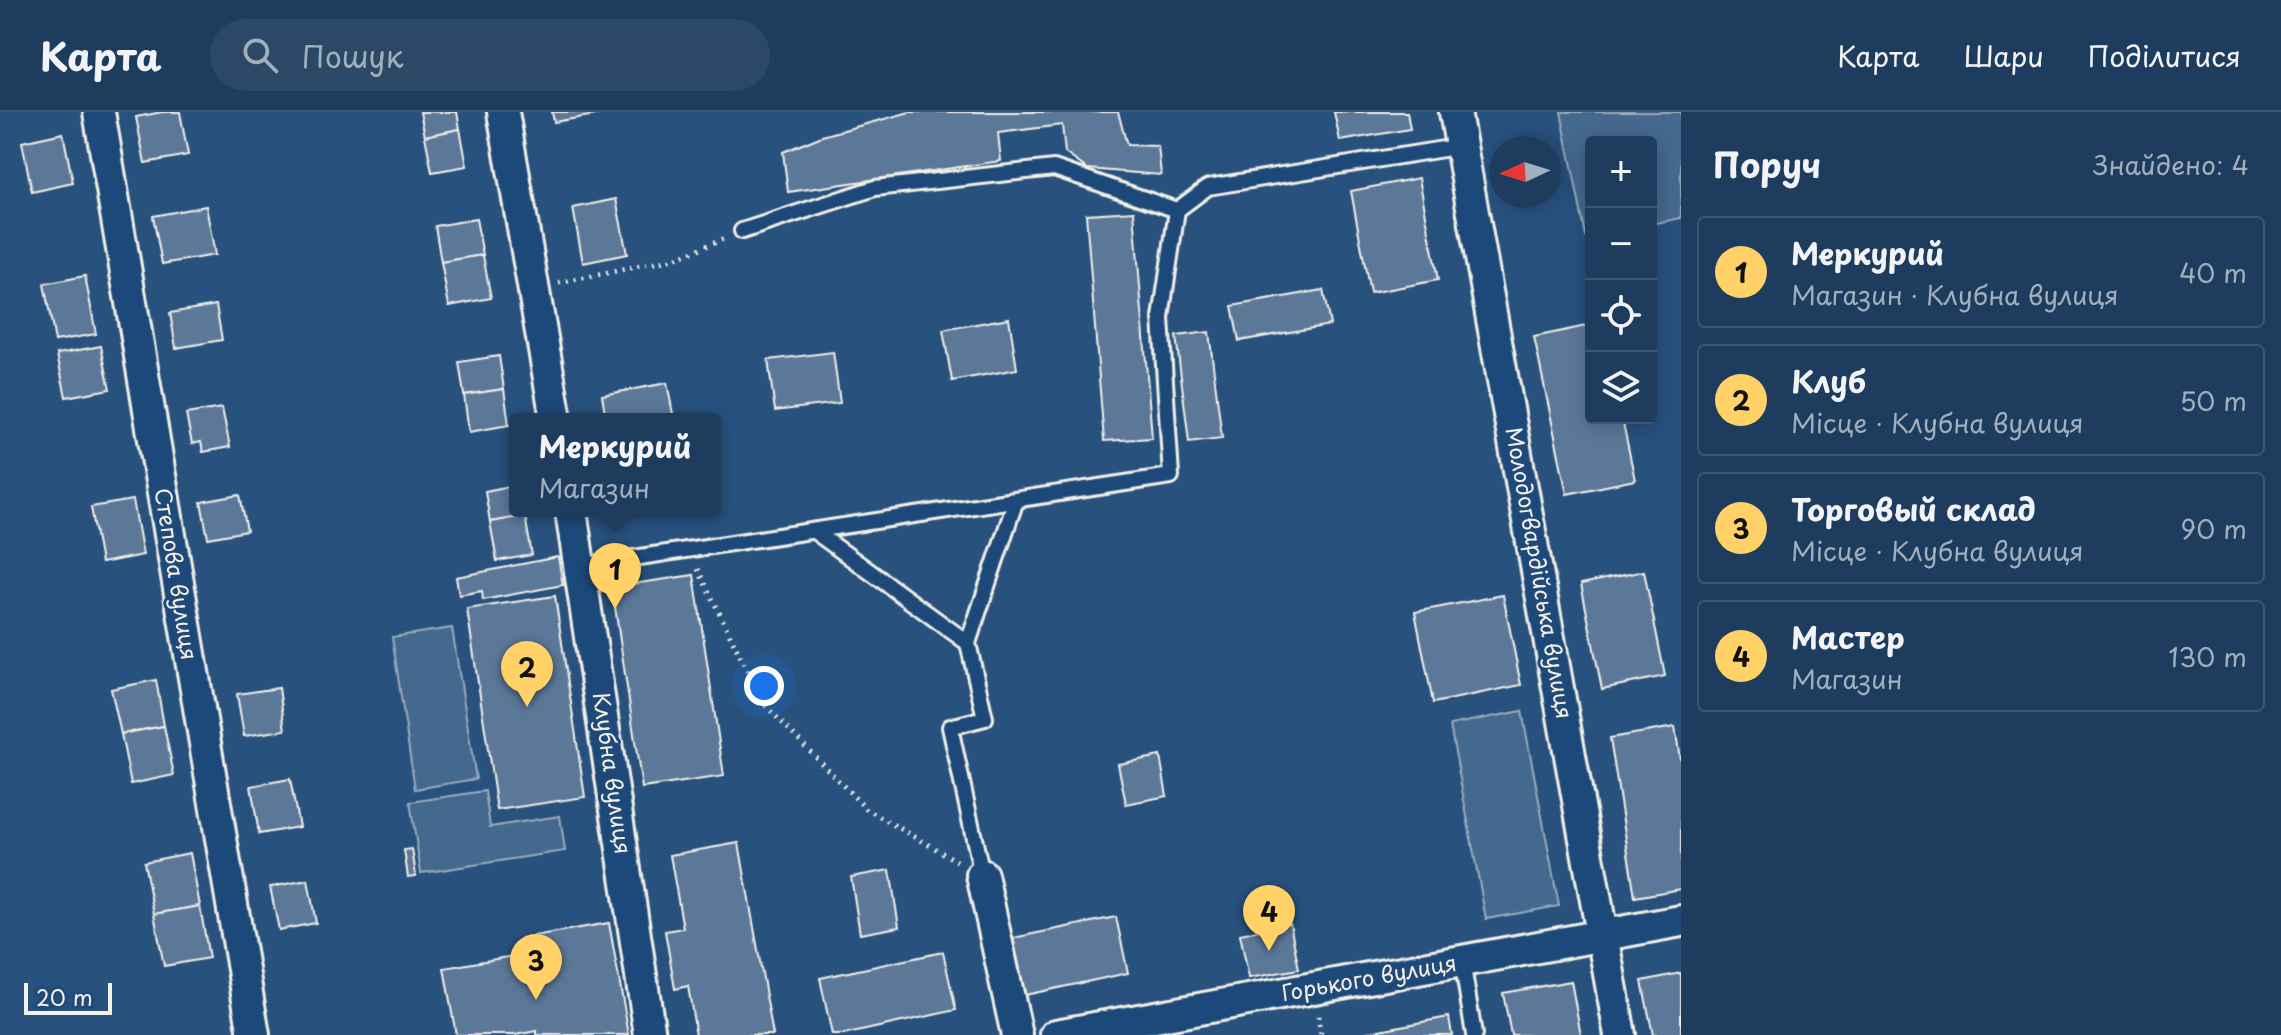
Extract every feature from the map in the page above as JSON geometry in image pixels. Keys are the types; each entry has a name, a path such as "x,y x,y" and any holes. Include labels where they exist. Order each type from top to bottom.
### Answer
{"street":[{"name":"Степова вулиця","path":"99,112 254,1035"},
{"path":"503,112 555,413"},
{"name":"Молодогвардійська вулиця","path":"1455,112 1620,1035"},
{"name":"Клубна вулиця","path":"572,517 650,1035"},
{"path":"982,875 1017,1035"},
{"name":"Горького вулиця","path":"1056,1035 1681,921"}],"lane":[{"path":"581,566 1171,476 1161,318 1177,210 1208,187 1462,146"},
{"path":"742,231 875,188 1054,168 1177,210"},
{"path":"982,875 950,727 985,718 968,643 1016,500"},
{"path":"814,531 968,643"},
{"path":"1462,960 1474,1035"}],"path":[{"path":"534,288 674,259 742,231"},
{"path":"694,561 763,703 866,809 982,875"},
{"path":"1316,1008 1321,1035"}],"shaded area":[{"path":"1561,112 1681,112 1681,218 1657,223 1657,136 1585,136 1585,232"},
{"path":"452,628 476,779 415,789 392,637"},
{"path":"1522,711 1559,906 1486,919 1450,725"},
{"path":"485,791 490,827 560,816 565,851 421,873 410,802"}],"building":[{"path":"180,112 188,155 145,163 136,117"},
{"path":"420,112 457,112 460,129 425,136"},
{"path":"552,112 602,112 602,114 554,122"},
{"path":"910,112 1118,112 1127,145 1158,146 1161,175 1087,169 1065,153 1062,125 998,133 1001,161 788,192 783,152 822,136"},
{"path":"1334,112 1407,112 1410,129 1340,141"},
{"path":"460,129 467,166 432,172 425,136"},
{"path":"63,133 73,183 32,192 22,142"},
{"path":"1419,178 1438,280 1370,293 1351,191"},
{"path":"616,199 627,254 583,263 573,208"},
{"path":"206,206 215,255 162,264 153,216"},
{"path":"1134,211 1152,438 1104,441 1086,214"},
{"path":"476,219 483,255 441,262 435,226"},
{"path":"483,255 491,298 449,306 441,262"},
{"path":"85,276 96,334 55,341 44,284"},
{"path":"1323,290 1330,325 1239,341 1232,306"},
{"path":"216,305 222,340 176,348 170,313"},
{"path":"1009,318 1017,369 952,381 943,330"},
{"path":"1585,326 1585,424 1623,424 1635,480 1567,494 1534,337"},
{"path":"1209,332 1222,438 1189,442 1176,336"},
{"path":"101,346 110,389 66,397 57,354"},
{"path":"833,352 840,403 775,411 768,360"},
{"path":"499,356 504,389 464,395 459,362"},
{"path":"667,383 673,413 605,413 602,395"},
{"path":"504,389 509,425 469,432 464,395"},
{"path":"222,408 230,447 203,452 201,442 192,444 186,414"},
{"path":"509,486 509,517 519,517 490,522 485,491"},
{"path":"240,495 247,531 208,538 201,502"},
{"path":"133,500 143,555 101,563 91,507"},
{"path":"525,517 532,555 497,561 490,522"},
{"path":"558,557 563,585 483,600 482,591 459,595 456,577"},
{"path":"1644,571 1665,676 1602,689 1581,584"},
{"path":"694,575 724,776 642,788 612,587"},
{"path":"1503,595 1521,685 1433,703 1415,612"},
{"path":"555,596 585,797 497,810 467,609"},
{"path":"156,680 164,726 121,734 111,689"},
{"path":"279,688 285,730 244,736 237,694"},
{"path":"164,726 174,775 131,784 121,734"},
{"path":"1675,727 1681,765 1681,889 1635,897 1610,738"},
{"path":"1160,756 1167,796 1126,804 1118,764"},
{"path":"290,779 299,827 259,834 251,786"},
{"path":"739,843 773,1035 696,1035 688,986 675,989 665,931 683,928 670,855"},
{"path":"412,849 416,876 408,877 404,850"},
{"path":"190,853 200,906 154,914 144,862"},
{"path":"890,870 899,927 860,934 851,877"},
{"path":"308,880 316,923 279,930 270,887"},
{"path":"200,906 209,958 164,966 154,914"},
{"path":"1116,917 1128,973 1025,995 1013,938"},
{"path":"609,923 629,1035 537,1035 537,1031 515,1035 456,1035 444,968 525,954 522,938"},
{"path":"1290,924 1299,969 1249,978 1240,934"},
{"path":"943,952 956,1010 832,1035 820,978"},
{"path":"1681,973 1681,1035 1653,1035 1642,981"},
{"path":"1571,981 1581,1035 1511,1035 1503,993"},
{"path":"1449,1017 1452,1035 1353,1035"}],"place":[{"name":"Меркурий","path":"615,609"},
{"name":"Клуб","path":"527,707"},
{"name":"Мастер","path":"1269,951"},
{"name":"Торговый склад","path":"536,1000"}]}
